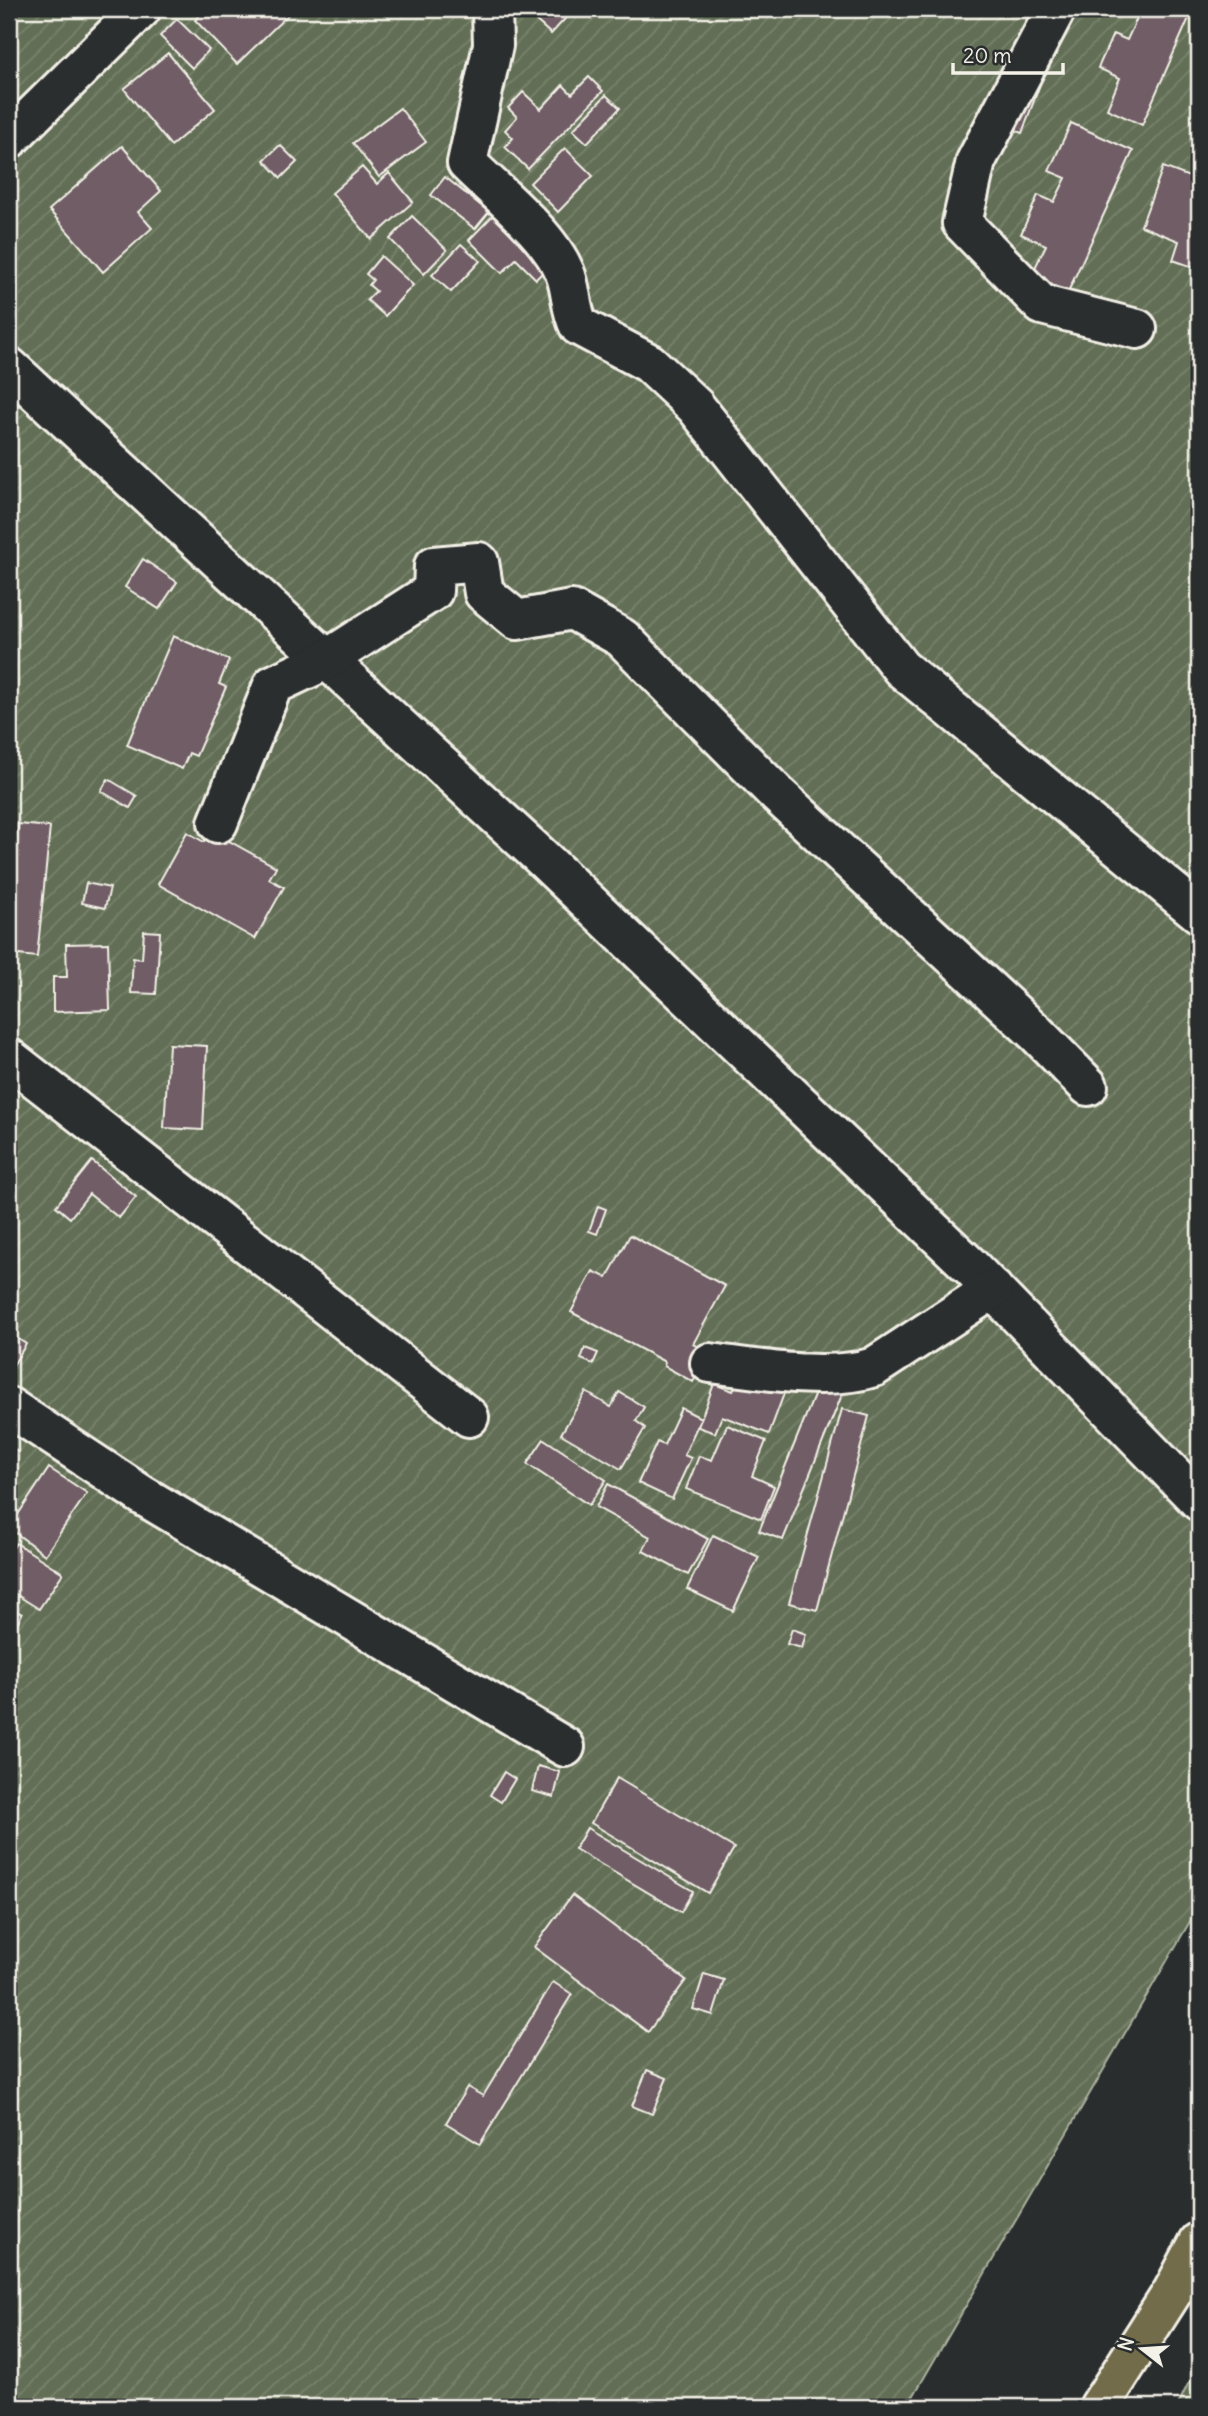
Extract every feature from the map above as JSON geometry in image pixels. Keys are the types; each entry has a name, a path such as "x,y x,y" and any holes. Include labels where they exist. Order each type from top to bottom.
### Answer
{"main road":[{"path":"1099,2407 1173,2291 1199,2242"}],"street":[{"path":"9,139 141,9"},
{"path":"492,9 493,46 467,163 541,237 565,273 573,314 579,326 649,363 695,406 901,668 1199,913"},
{"path":"1056,9 976,161 962,223 1042,305 1137,329"},
{"path":"9,367 538,854 993,1289 1199,1501"},
{"path":"218,822 273,685 326,660 433,591 435,566 479,562 484,593 517,620 572,610 622,638 778,795 1036,1034 1088,1086"},
{"path":"9,1058 469,1417"},
{"path":"710,1363 758,1369 858,1373 874,1367 993,1289"},
{"path":"9,1407 142,1495 565,1747"}],"green space":[{"path":"9,9 1199,9 1199,1906 907,2407 9,2407"},
{"path":"1199,2368 1199,2407 1177,2407 1187,2386"}],"building":[{"path":"206,9 294,9 237,64 195,20"},
{"path":"542,9 574,9 551,34 533,18"},
{"path":"1141,9 1193,9 1142,125 1107,109 1120,78 1098,68 1113,34 1127,40"},
{"path":"177,19 209,50 192,68 160,36"},
{"path":"168,53 215,109 171,146 124,89"},
{"path":"1049,60 1022,133 1007,128"},
{"path":"589,77 603,91 528,169 505,147 513,138 505,130 517,117 508,108 523,92 541,109 563,85 572,94"},
{"path":"606,95 620,108 587,143 573,130"},
{"path":"400,108 426,142 379,177 353,143"},
{"path":"1071,123 1133,151 1068,292 1031,276 1046,245 1021,234 1038,195 1054,202 1066,178 1049,171"},
{"path":"280,145 297,162 281,178 264,160"},
{"path":"122,146 161,191 138,212 152,228 103,272 49,210"},
{"path":"565,148 593,176 558,212 530,183"},
{"path":"1197,163 1199,269 1173,260 1179,241 1141,226 1163,167 1192,178"},
{"path":"362,167 377,184 389,173 413,202 371,239 332,193"},
{"path":"445,177 489,212 475,229 431,195"},
{"path":"497,211 550,265 536,279 516,259 502,273 469,240"},
{"path":"412,216 447,250 424,274 390,239"},
{"path":"461,244 480,261 451,292 432,275"},
{"path":"381,256 413,285 385,316 367,300 376,291 369,285 373,280 366,274"},
{"path":"143,559 177,582 159,609 125,587"},
{"path":"173,636 229,660 219,684 226,687 196,756 189,753 182,769 127,745"},
{"path":"108,779 137,796 130,808 101,791"},
{"path":"18,824 50,827 37,957 9,954 9,915"},
{"path":"211,831 276,867 269,879 284,887 255,939 158,884 187,832 204,842"},
{"path":"86,883 110,888 105,908 82,903"},
{"path":"144,931 160,932 156,994 131,993 133,958 142,959"},
{"path":"108,943 110,1010 53,1012 53,977 67,977 66,944"},
{"path":"169,1044 207,1046 203,1130 164,1128"},
{"path":"92,1161 136,1197 119,1218 89,1194 70,1218 56,1206"},
{"path":"598,1206 606,1209 597,1234 589,1231"},
{"path":"630,1235 725,1286 693,1344 709,1353 693,1382 664,1366 665,1362 571,1312 593,1271 607,1278"},
{"path":"9,1333 26,1344 9,1372"},
{"path":"585,1348 598,1353 593,1364 581,1359"},
{"path":"741,1371 786,1388 769,1434 722,1416 715,1433 698,1427 714,1384 733,1391"},
{"path":"822,1376 846,1385 783,1540 759,1531"},
{"path":"586,1392 611,1407 619,1392 644,1407 636,1421 645,1428 621,1469 561,1434"},
{"path":"681,1408 701,1418 684,1455 691,1458 672,1499 638,1483 657,1442 664,1445"},
{"path":"842,1409 869,1416 817,1610 789,1603"},
{"path":"727,1425 766,1441 752,1476 774,1486 761,1519 686,1489 699,1456 712,1460"},
{"path":"544,1439 606,1480 589,1505 527,1464"},
{"path":"9,1447 17,1451 9,1467"},
{"path":"49,1468 87,1493 45,1555 9,1528"},
{"path":"608,1484 708,1539 688,1575 643,1551 650,1537 596,1507"},
{"path":"713,1535 759,1557 733,1611 687,1589"},
{"path":"16,1543 63,1573 39,1609 9,1590 9,1554"},
{"path":"9,1607 22,1614 9,1640"},
{"path":"792,1629 806,1634 802,1648 787,1644"},
{"path":"538,1766 560,1772 554,1797 532,1791"},
{"path":"504,1772 515,1779 501,1802 490,1795"},
{"path":"617,1778 734,1848 708,1893 591,1823"},
{"path":"587,1828 693,1891 681,1912 575,1849"},
{"path":"572,1895 686,1980 648,2032 534,1947"},
{"path":"704,1974 724,1980 713,2015 693,2009"},
{"path":"553,1982 572,1994 480,2144 446,2123 467,2087 483,2096"},
{"path":"647,2070 667,2078 652,2114 632,2106"}]}
